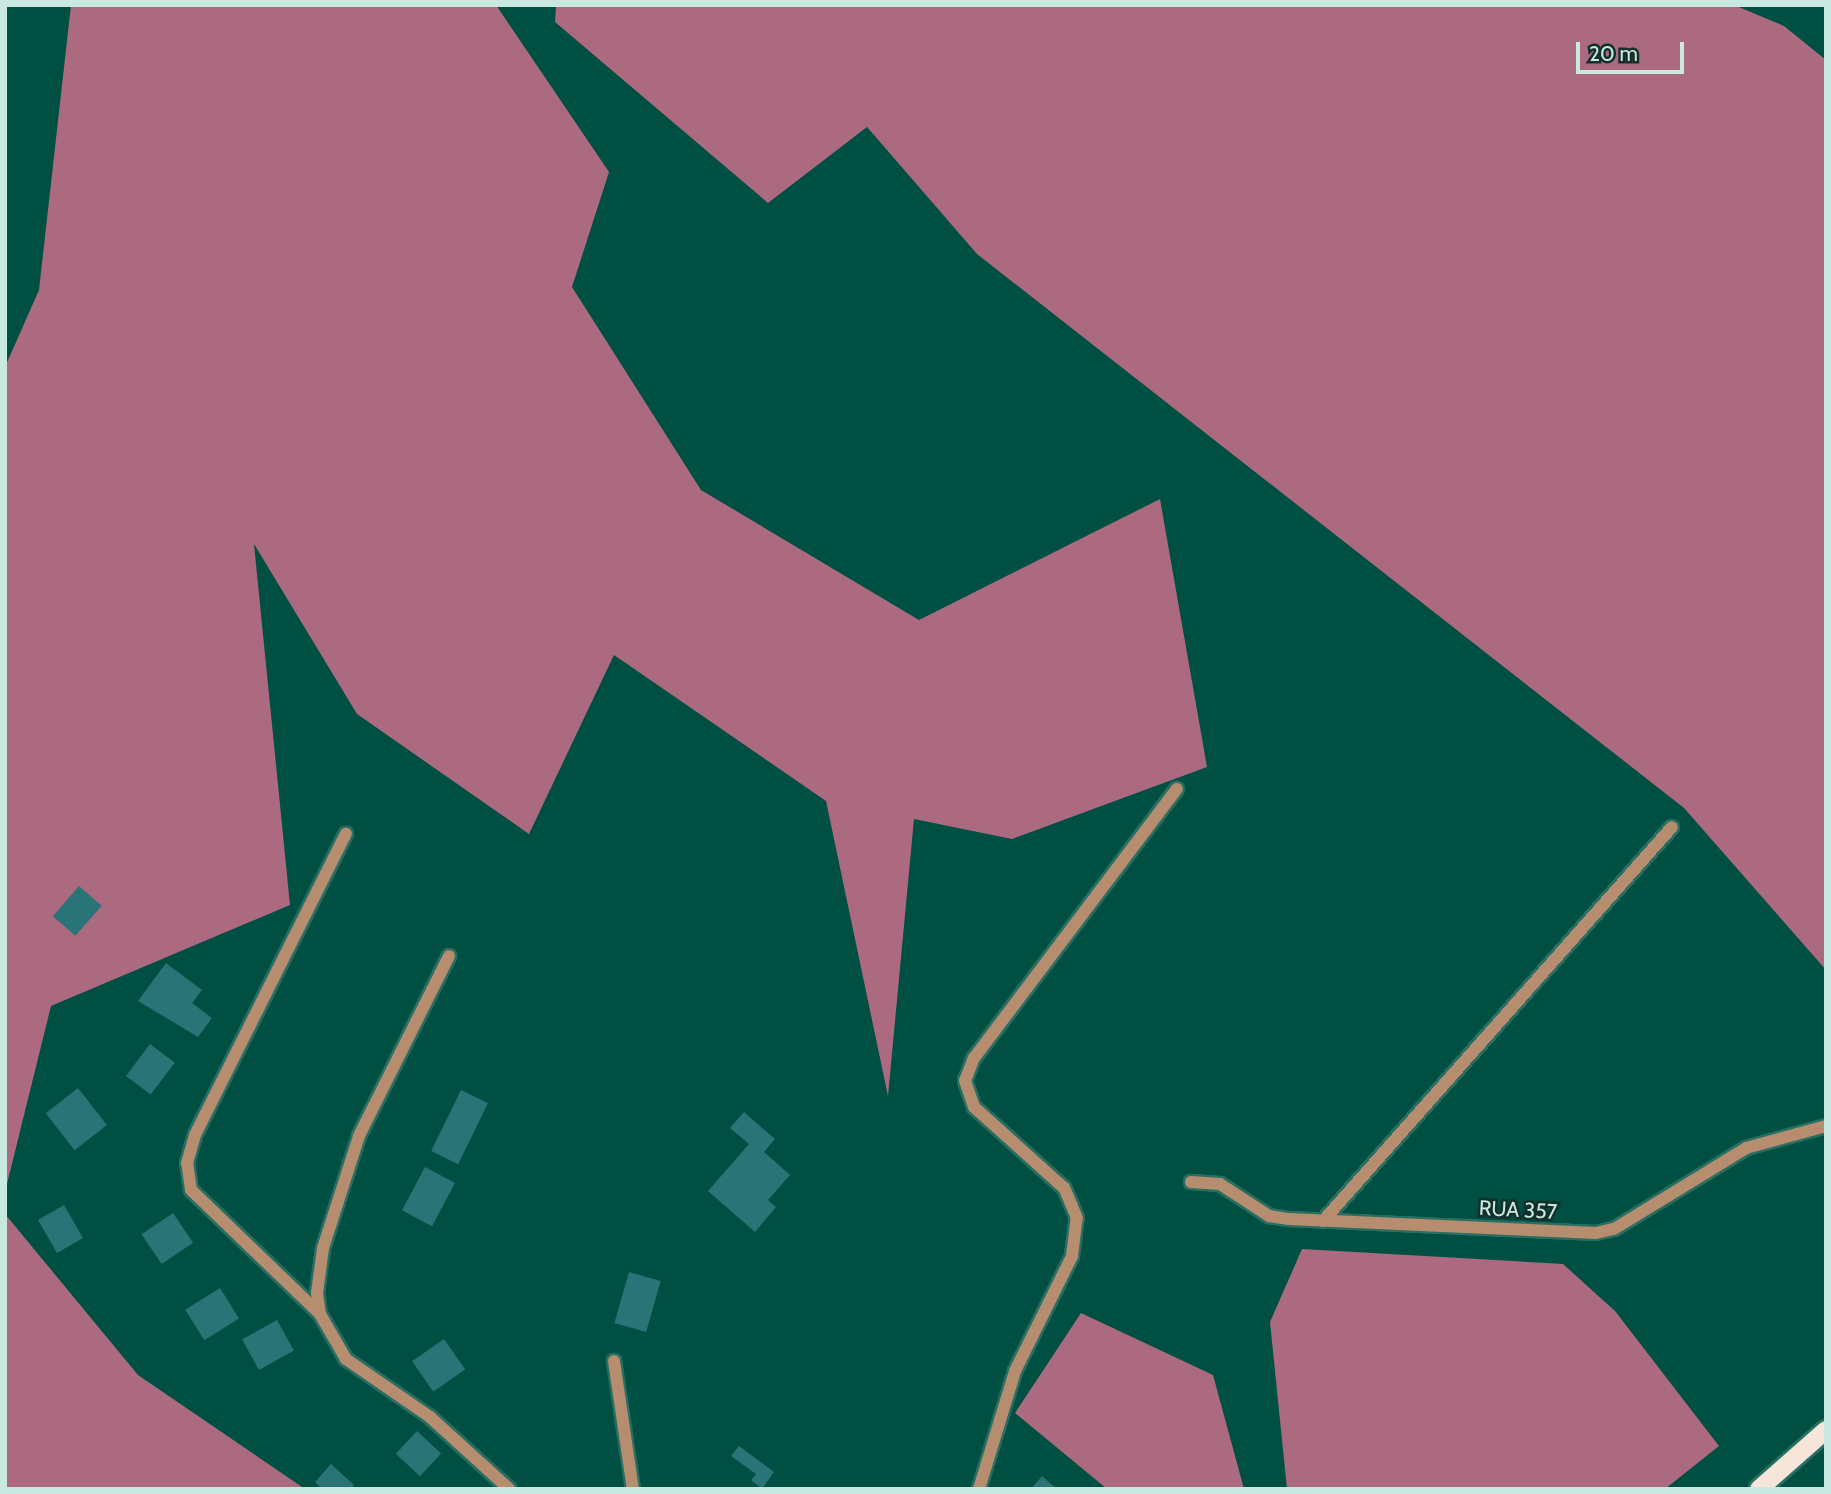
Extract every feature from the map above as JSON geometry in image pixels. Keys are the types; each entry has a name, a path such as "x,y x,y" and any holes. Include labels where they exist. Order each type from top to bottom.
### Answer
{"main road":[{"path":"1759,1489 1826,1430"}],"street":[{"path":"979,1489 1015,1371 1072,1256 1077,1218 1064,1188 974,1107 965,1080 974,1058 1178,789"},
{"path":"1323,1221 1672,827"},
{"path":"346,834 195,1135 187,1163 191,1190 320,1314 346,1359 430,1417 509,1489"},
{"path":"320,1314 323,1248 359,1136 449,956"},
{"name":"RUA 357","path":"1191,1182 1220,1184 1269,1216 1323,1221 1596,1233 1614,1229 1746,1148 1780,1134 1826,1126"},
{"path":"614,1361 633,1489"}],"shaded area":[{"path":"71,5 496,5 609,172 572,287 701,490 919,620 1160,499 1207,767 1012,839 914,819 888,1096 826,801 614,655 529,834 357,714 254,544 290,905 51,1006 5,1192 5,367 39,290"},
{"path":"556,5 1734,5 1784,26 1826,60 1826,970 1684,808 977,254 867,127 768,203 555,22"},
{"path":"5,1214 138,1375 305,1489 5,1489"},
{"path":"1302,1249 1563,1264 1615,1311 1719,1446 1665,1489 1287,1489 1270,1322"},
{"path":"1081,1313 1213,1375 1244,1489 1107,1489 1015,1413"}],"building":[{"path":"79,886 102,906 75,936 53,916"},
{"path":"166,963 202,990 192,1003 212,1018 198,1037 138,1001"},
{"path":"150,1044 175,1063 151,1095 126,1076"},
{"path":"78,1088 107,1125 75,1150 46,1113"},
{"path":"461,1090 488,1103 458,1164 431,1151"},
{"path":"744,1112 775,1139 764,1152 790,1175 768,1200 776,1207 755,1232 708,1191 749,1144 730,1128"},
{"path":"425,1167 455,1183 432,1226 402,1210"},
{"path":"64,1205 83,1238 57,1253 38,1220"},
{"path":"173,1213 193,1243 162,1264 141,1234"},
{"path":"629,1272 661,1281 646,1332 614,1323"},
{"path":"220,1288 239,1319 204,1340 185,1310"},
{"path":"277,1320 294,1351 259,1370 242,1339"},
{"path":"444,1339 465,1369 433,1392 412,1361"},
{"path":"417,1431 441,1454 420,1476 396,1454"},
{"path":"739,1446 774,1472 762,1489 751,1480 756,1474 731,1456"},
{"path":"331,1464 354,1485 351,1489 322,1489 315,1482"},
{"path":"1042,1476 1057,1489 1031,1489"}]}
